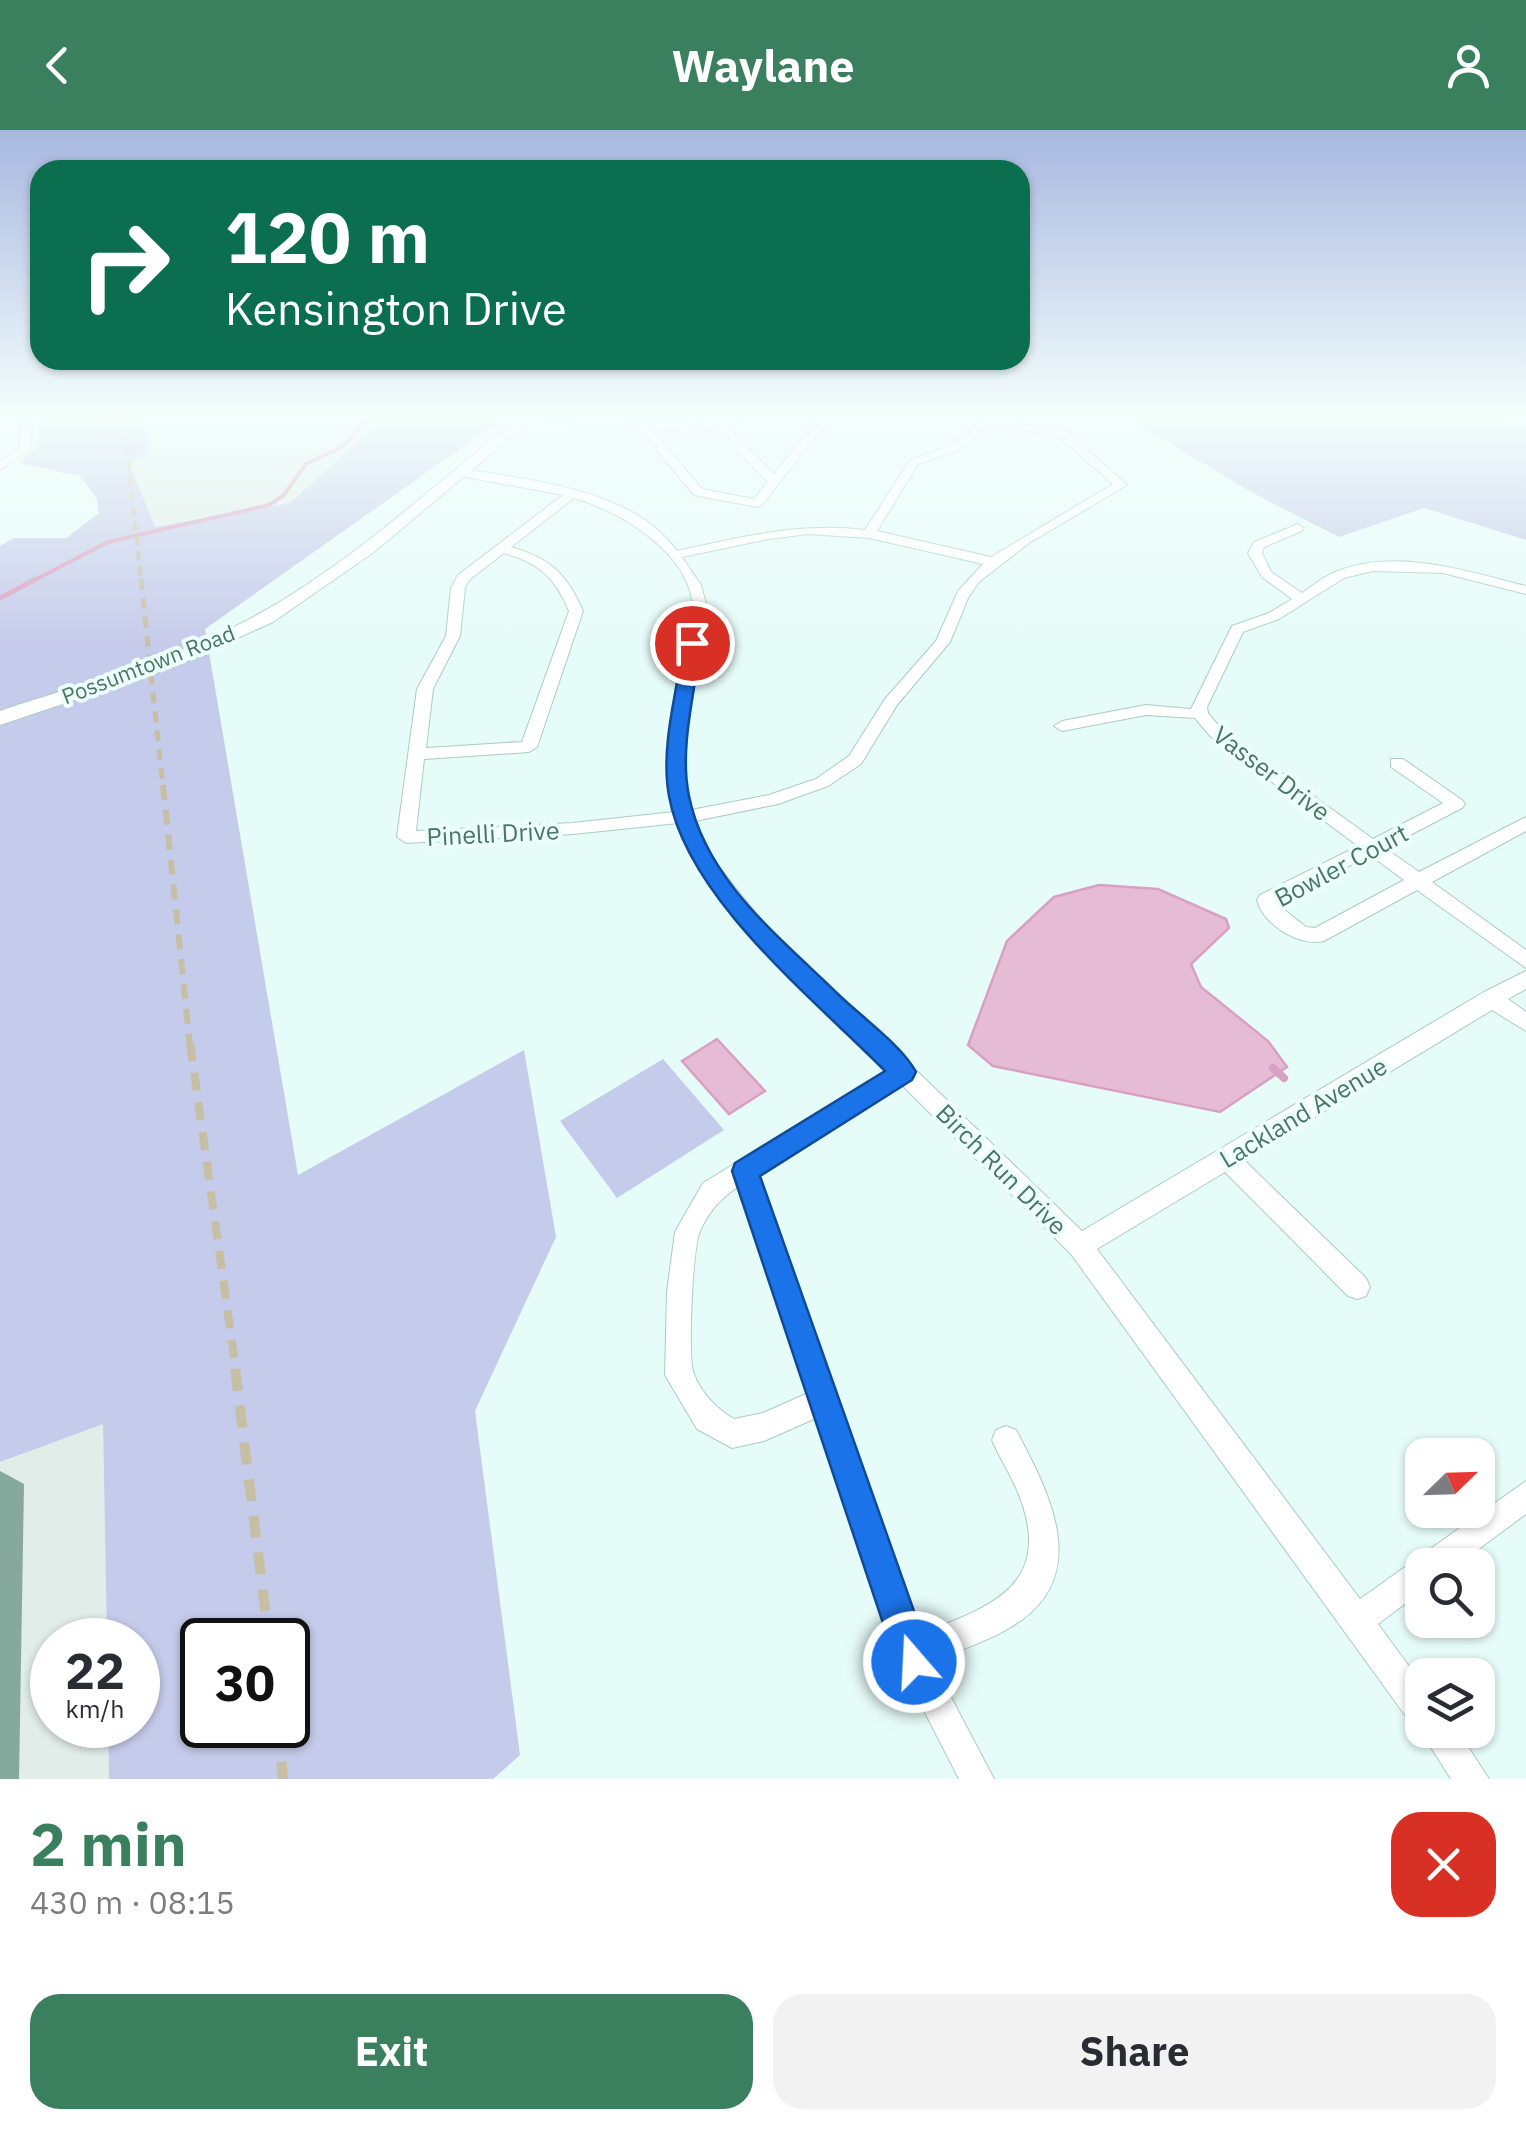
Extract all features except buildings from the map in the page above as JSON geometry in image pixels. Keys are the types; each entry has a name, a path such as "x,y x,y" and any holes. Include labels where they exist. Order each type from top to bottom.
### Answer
{"main road":[{"name":"Possumtown Road","path":"0,718 209,646 264,619 314,588 432,494"}],"street":[{"name":"Pinelli Drive","path":"571,494 463,578 458,588 452,636 426,689 406,837 586,829 685,816"},
{"name":"Birch Run Drive","path":"571,494 625,512 666,542 695,587 700,610 679,740 678,794 693,844 708,870 755,926 1080,1246 1405,1686"},
{"path":"708,494 757,503 764,494"},
{"path":"869,534 894,494"},
{"path":"685,816 818,786 854,762 878,729 890,702 937,651 951,629 956,606 972,582 993,562 1106,494"},
{"path":"1298,528 1259,546 1255,553 1261,570 1273,582 1300,598"},
{"path":"675,555 789,532 825,530 869,534 993,562"},
{"path":"417,754 529,747 576,611 559,572 541,559 502,548"},
{"name":"Vasser Drive","path":"1526,590 1472,574 1390,566 1349,571 1274,616 1236,630 1199,707 1216,733 1526,960"},
{"path":"1062,726 1146,710 1200,714"},
{"name":"Bowler Court","path":"1397,763 1456,804 1269,899 1266,904 1301,934 1314,936 1526,823"},
{"name":"Lackland Avenue","path":"1080,1246 1526,979"},
{"path":"1491,998 1526,1023"},
{"path":"822,1401 764,1427 732,1434 707,1419 679,1376 680,1292 687,1232 711,1191 903,1072"},
{"path":"1227,1158 1357,1287"},
{"path":"745,1171 911,1654 977,1779"},
{"path":"911,1654 1012,1610 1037,1586 1045,1560 1039,1508 1006,1440"},
{"path":"1455,1548 1526,1496"},
{"path":"1358,1620 1405,1585"},
{"path":"1450,1748 1472,1779"}],"shaded area":[{"path":"93,494 142,494 155,527 290,503 300,494 396,494 205,629 298,1175 524,1050 556,1237 475,1411 520,1755 493,1779 109,1779 108,1748 160,1748 160,1618 107,1618 103,1424 0,1462 0,546 14,538 66,538 99,513"},
{"path":"141,494 300,494 290,503 154,527"},
{"path":"1255,494 1526,494 1526,540 1424,508 1339,537"},
{"path":"1099,885 1158,889 1226,919 1229,928 1191,964 1201,987 1268,1041 1287,1067 1220,1112 993,1066 968,1045 1007,941 1054,897"},
{"path":"717,1039 765,1091 729,1114 682,1061"},
{"path":"663,1059 724,1130 617,1198 560,1121"},
{"path":"103,1423 107,1618 30,1618 30,1748 108,1748 109,1779 0,1779 0,1462"}],"waterway":[{"path":"31,582 108,542 269,505 284,494"},
{"path":"0,598 36,579"},
{"path":"1273,1068 1284,1078"}],"railway":[{"path":"132,494 141,582"},
{"path":"141,579 163,787"},
{"path":"163,785 190,1046"},
{"path":"190,1043 236,1371"},
{"path":"235,1369 266,1618"},
{"path":"280,1748 283,1779"}],"route":[{"path":"692,643 679,740 678,794 693,844 708,870 755,926 903,1072 745,1171 914,1662"}]}
